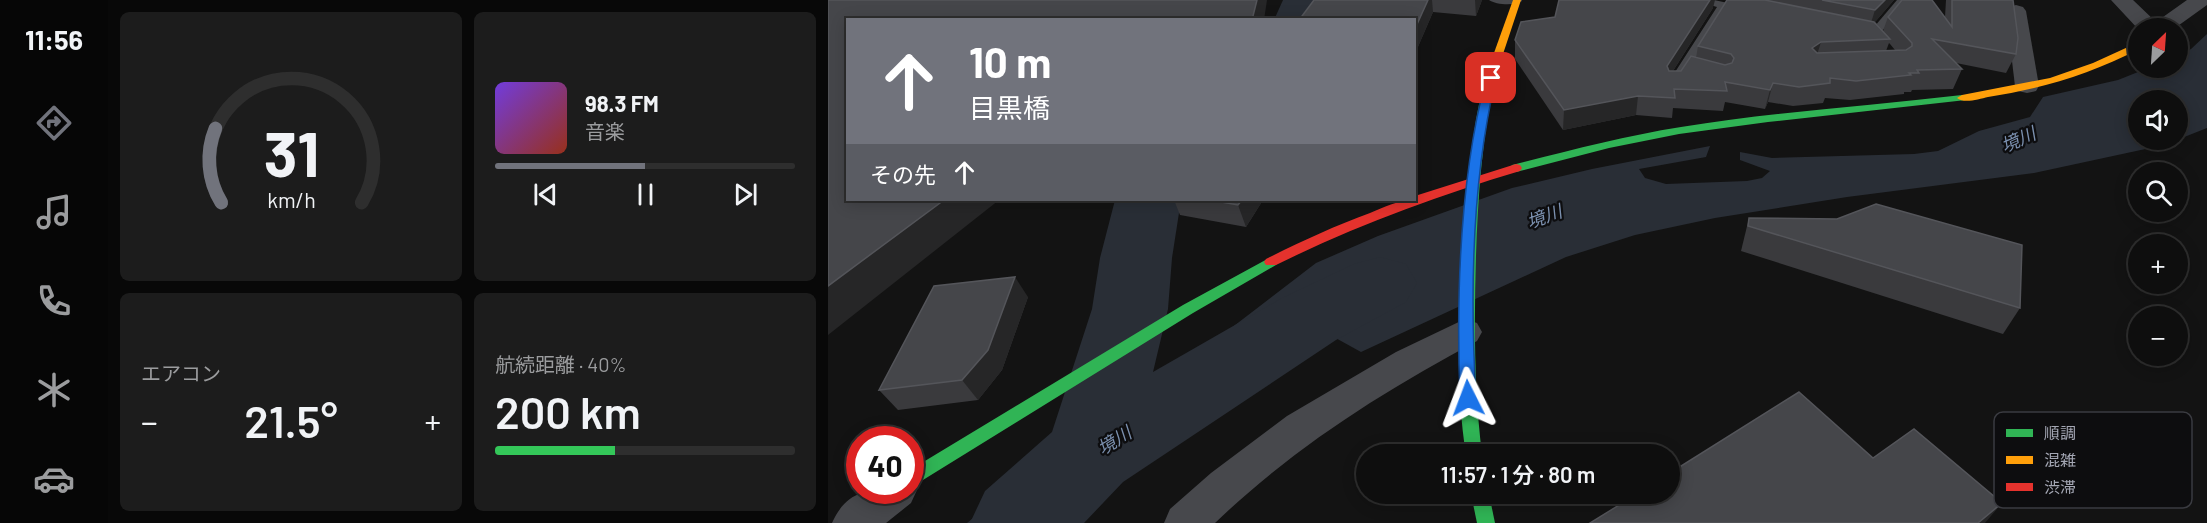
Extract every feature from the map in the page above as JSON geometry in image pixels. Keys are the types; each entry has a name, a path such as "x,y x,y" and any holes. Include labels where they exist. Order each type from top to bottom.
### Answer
{"street":[{"path":"2121,0 2139,18"},
{"path":"2176,18 2200,0"},
{"path":"1472,444 1466,326 1473,184 1479,125 1491,78 1517,1"},
{"path":"2011,17 2027,86"},
{"path":"924,471 1242,277 1286,254 1396,207 1596,147 1676,132 1976,96 2066,78 2128,51"},
{"path":"1185,523 1250,466 1319,417 1466,326"},
{"path":"853,523 878,504"},
{"path":"1482,504 1486,523"}],"lane":[{"path":"1494,0 1517,1"},
{"path":"1698,0 1758,12"},
{"path":"1872,37 1903,0"},
{"path":"1671,86 1688,69 1724,5"}],"water":[{"path":"2207,34 2207,128 2188,135 2188,90 2128,90 2128,150 2141,150 2034,173 1847,197 1715,218 1635,235 1566,257 1361,352 1332,336 1279,326 1132,443 1056,523 967,523 1047,458 1170,375 1316,263 1378,236 1512,188 1592,169 1710,146 1706,157 1639,169 1645,178 1666,184 1747,181 1762,178 1770,171 1740,160 1740,152 1772,158 1914,154 1938,151 1979,131 2030,117 2043,97 2128,76 2128,78 2188,78 2188,50"}],"building":[{"path":"828,0 1257,0 1252,18 846,18 846,201 943,201 828,286"},
{"path":"1314,0 1428,0 1416,27 1416,18 1300,18"},
{"path":"1559,0 1710,0 1667,66 1669,71 1681,71 1691,56 1725,65 1732,63 1734,58 1731,54 1698,46 1727,0 1765,0 1874,22 1890,39 1821,42 1812,48 1817,53 1906,50 1912,46 1912,43 1888,17 1902,0 1932,0 1952,27 1952,0 2013,0 2018,38 2016,54 1932,39 1962,69 1917,70 1919,73 1909,73 1911,75 1856,81 1830,78 1830,83 1799,87 1773,83 1770,90 1725,82 1727,91 1674,89 1675,98 1638,96 1564,110 1515,40 1521,22 1555,17"},
{"path":"1822,0 1885,0 1875,10"},
{"path":"1216,201 1241,201 1238,205"},
{"path":"1876,204 2022,245 2020,308 1748,226 1749,218 1837,219"},
{"path":"1015,277 988,350 962,380 879,390 934,286"},
{"path":"1799,392 1873,458 1914,429 1994,496 1994,508 1996,508 1978,523 1590,523 1621,504 1680,504 1680,467"}],"waterway":[{"path":"1299,18 1306,0"},
{"path":"1091,454 1102,405 1130,309 1136,258 1148,201"},
{"name":"境川","path":"1091,454 1309,319 1380,283"},
{"name":"境川","path":"1019,523 1091,454"}],"traffic: fast":[{"path":"1473,444 1467,325 1470,247 1478,141 1490,78"},
{"path":"1516,168 1609,144 1735,122 1962,98"},
{"path":"924,471 1188,309 1271,262"},
{"path":"1482,504 1486,523"}],"traffic: slow":[{"path":"1490,78 1517,0"},
{"path":"1962,98 2008,91 2053,80 2097,65 2128,51"}],"traffic: jam":[{"path":"1416,200 1516,168"},
{"path":"1271,262 1330,234 1414,201"}],"route":[{"path":"1468,398 1465,332 1473,181 1479,125 1491,78"}]}
